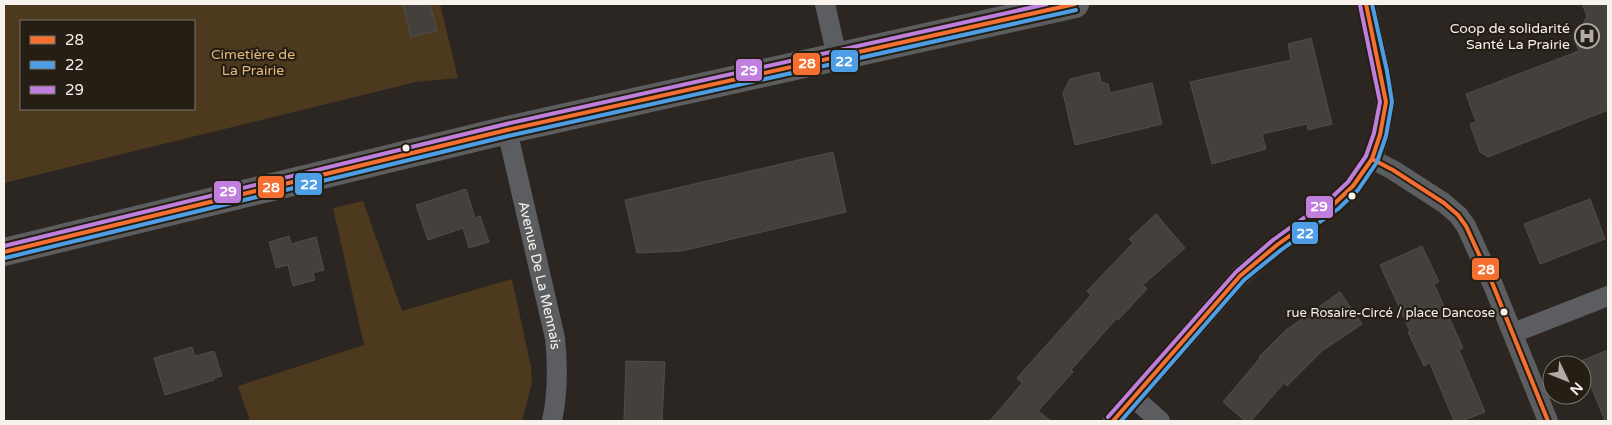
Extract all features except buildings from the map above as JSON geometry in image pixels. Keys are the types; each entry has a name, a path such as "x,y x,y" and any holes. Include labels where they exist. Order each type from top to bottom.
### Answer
{"main road":[{"path":"4,252 507,130 1074,4"}],"street":[{"path":"825,4 837,57"},
{"path":"1113,421 1240,276 1277,245 1334,204 1360,178 1372,159 1380,135 1386,102 1366,4"},
{"name":"Avenue De La Mennais","path":"507,130 555,338 558,369 557,391 552,421"},
{"path":"1372,159 1444,203 1458,215 1466,226 1513,333 1548,421"},
{"path":"1513,333 1608,296"},
{"path":"1133,398 1160,421"}],"green space":[{"name":"Cimetière de La Prairie","path":"4,4 440,4 458,78 416,82 4,183"},
{"path":"363,201 402,311 512,279 531,367 532,383 522,421 250,421 238,386 364,345 333,208"}],"transit line":[{"name":"29","path":"4,246 506,124 1047,4"},
{"name":"28","path":"4,252 507,130 1075,4"},
{"name":"28","path":"1113,421 1240,276 1277,245 1334,204 1353,186 1372,159 1380,135 1386,102 1366,4"},
{"name":"22","path":"1121,421 1244,280 1281,250 1338,209 1358,190 1377,162 1386,136 1392,102 1372,4"},
{"name":"29","path":"1108,417 1236,272 1273,240 1330,199 1348,182 1366,156 1374,133 1380,102 1360,5"},
{"name":"22","path":"5,258 508,136 1076,10"},
{"name":"28","path":"1372,159 1393,170 1444,203 1458,215 1466,226 1493,285 1548,421"}],"place":[{"name":"Coop de solidarité Santé La Prairie","path":"1587,36"},
{"name":"rue Rosaire-Circé / place Dancose","path":"1504,312"}]}
